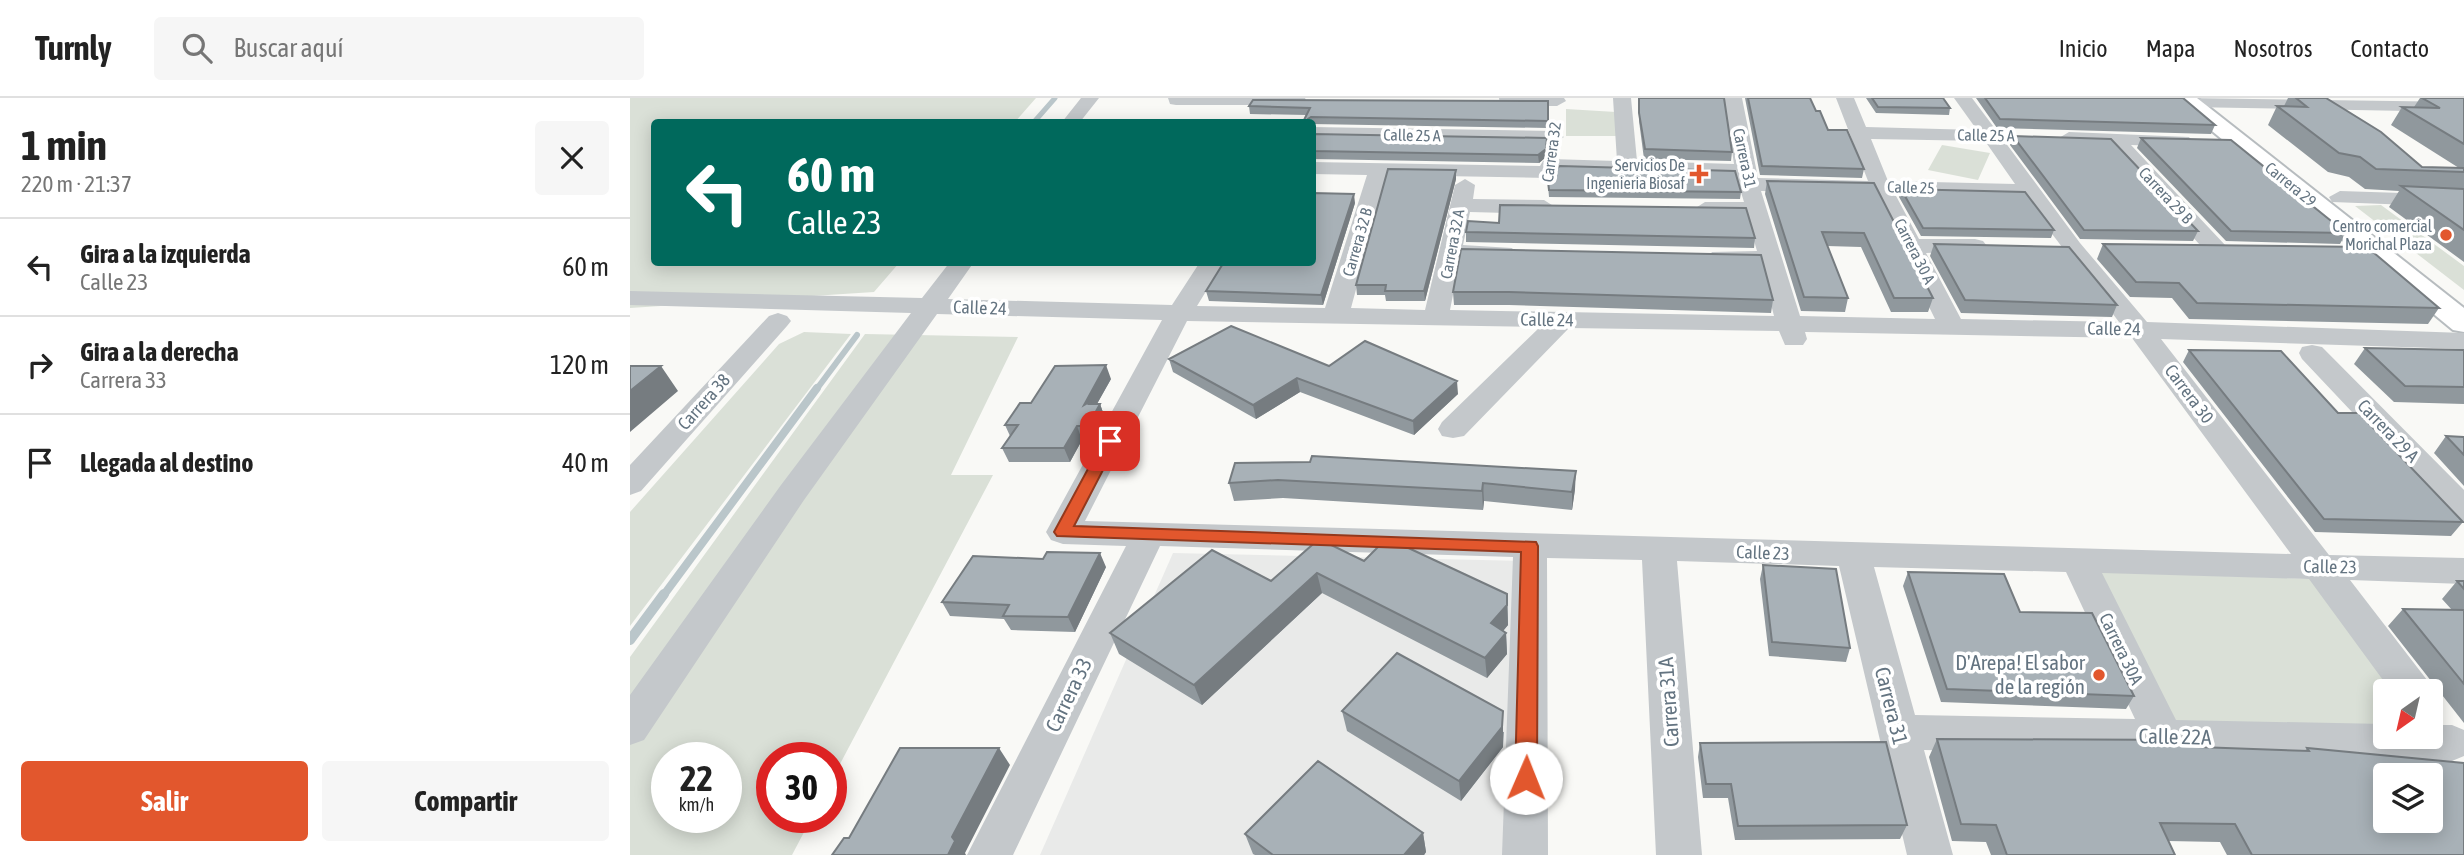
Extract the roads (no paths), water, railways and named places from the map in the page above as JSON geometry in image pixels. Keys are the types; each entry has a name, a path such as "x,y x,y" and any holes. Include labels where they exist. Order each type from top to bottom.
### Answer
{"main road":[{"name":"Carrera 29","path":"2198,100 2239,142 2464,323"},
{"name":"Carrera 29","path":"2198,100 2340,197 2464,296"}],"street":[{"path":"1073,119 1090,98"},
{"path":"1622,98 1627,167"},
{"name":"Carrera 31","path":"1733,98 1756,209 1792,332"},
{"name":"Carrera 30 A","path":"1845,98 1880,186 1952,326"},
{"name":"Carrera 30","path":"1963,98 2072,248 2147,340 2404,679"},
{"path":"1177,99 1312,100"},
{"path":"1299,119 1312,100"},
{"path":"1488,101 1557,100"},
{"name":"Carrera 32","path":"1543,206 1557,100"},
{"path":"2198,100 2464,107"},
{"path":"2315,104 2349,127"},
{"name":"Calle 25 A","path":"1316,133 1554,137"},
{"name":"Calle 25 A","path":"1859,133 2239,142"},
{"name":"Carrera 29 B","path":"2114,139 2218,251"},
{"name":"Calle 25","path":"1316,168 1468,171 1627,167 1880,186 2031,191"},
{"name":"Carrera 32 B","path":"1336,315 1379,169"},
{"name":"Carrera 32 A","path":"1436,317 1453,252 1468,171"},
{"path":"2340,197 2464,201"},
{"path":"1460,205 1570,207"},
{"path":"1689,208 1756,209"},
{"path":"1913,246 1993,247"},
{"path":"2192,251 2245,252"},
{"path":"1453,252 1522,253"},
{"path":"2339,253 2379,254"},
{"path":"1700,256 1769,258"},
{"path":"630,728 704,617 960,266"},
{"path":"1175,321 1209,266"},
{"name":"Calle 24","path":"630,298 842,303 922,315"},
{"path":"820,322 844,310 842,303"},
{"name":"Calle 24","path":"630,318 820,322 922,315 2147,340 2464,341"},
{"name":"Calle 24","path":"1175,321 1336,315 1436,317 1556,327"},
{"name":"Carrera 38","path":"630,484 778,321"},
{"name":"Calle 23","path":"1175,321 1063,532 2464,571"},
{"name":"Calle 24","path":"1792,332 1952,326 2312,353 2464,356"},
{"path":"1453,429 1556,327"},
{"name":"Carrera 29 A","path":"2312,353 2464,510"},
{"name":"Carrera 33","path":"990,855 1148,536"},
{"path":"1525,855 1530,546"},
{"name":"Carrera 31A","path":"1659,549 1679,855"},
{"name":"Carrera 31","path":"1854,556 1930,855"},
{"name":"Carrera 30A","path":"2078,561 2164,737"},
{"name":"Calle 22A","path":"1898,732 2449,739"}],"waterway":[{"path":"1037,119 1055,98"},
{"path":"816,390 857,335"},
{"path":"663,596 817,388"},
{"path":"630,640 664,594"}],"place":[{"name":"Servicios De Ingenieria Biosaf","path":"1699,174"},
{"name":"Centro comercial Morichal Plaza","path":"2446,235"},
{"name":"D'Arepa! El sabor de la región","path":"2099,675"}]}
